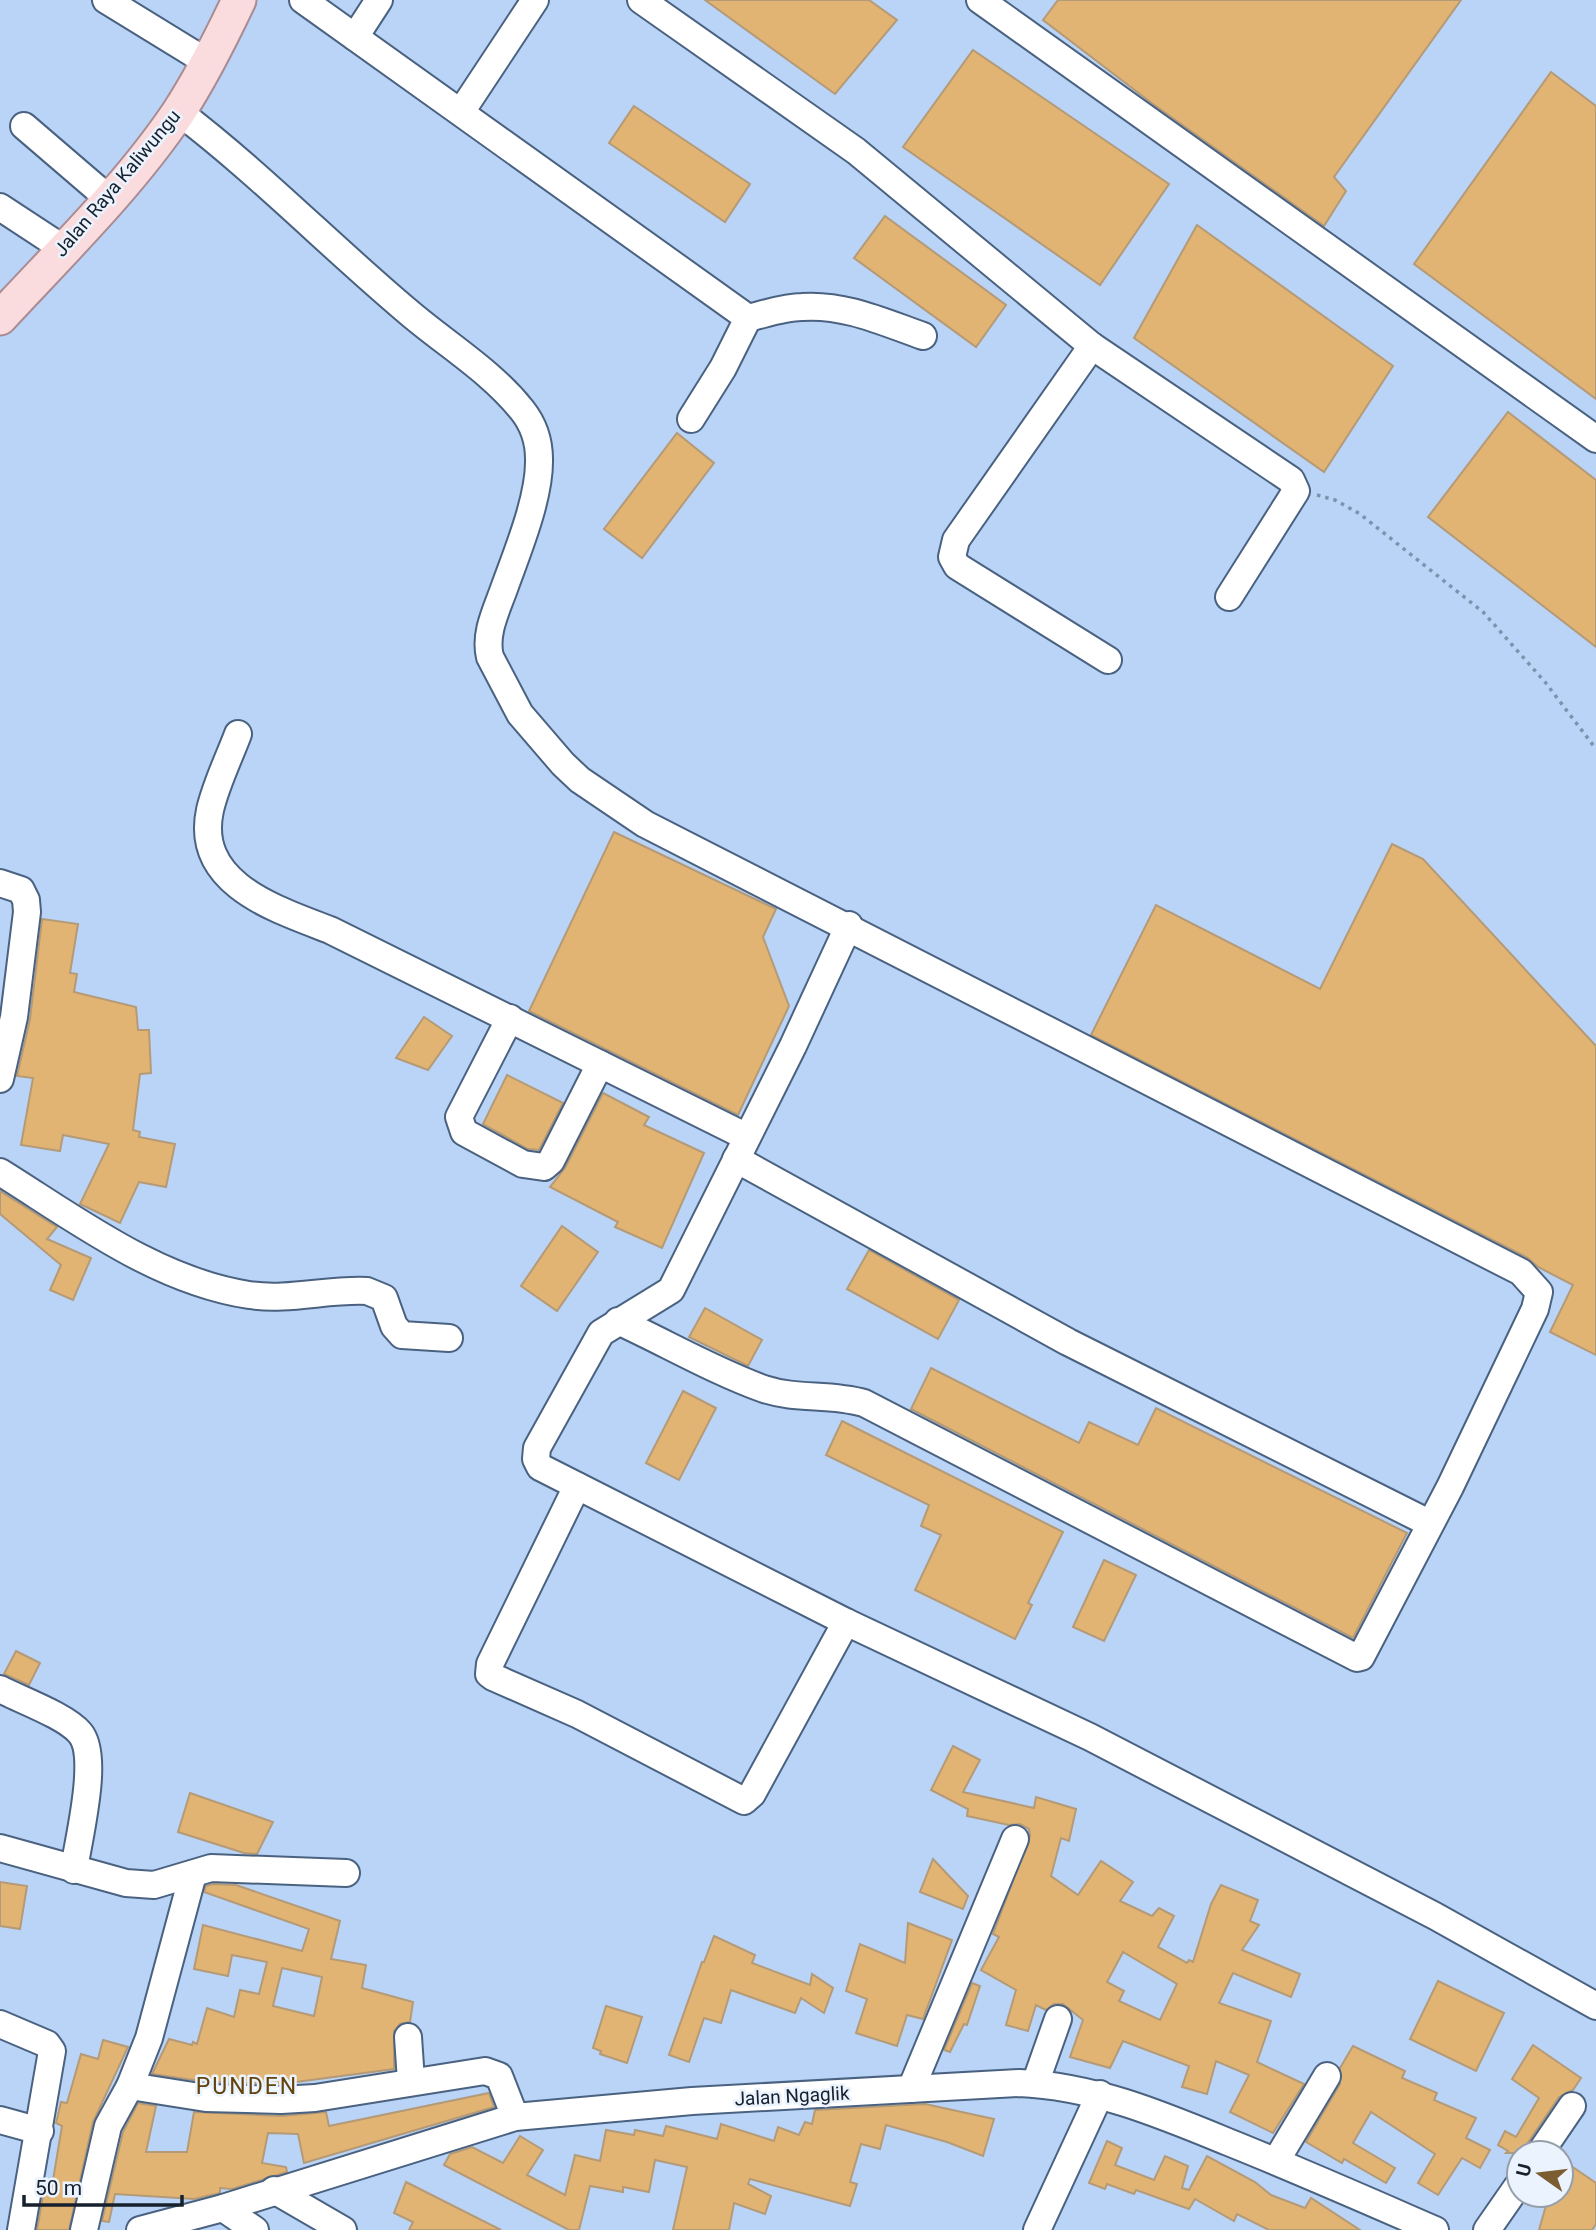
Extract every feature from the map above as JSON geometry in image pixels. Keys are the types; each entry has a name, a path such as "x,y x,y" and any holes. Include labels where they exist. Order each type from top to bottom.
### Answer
{"main road":[{"name":"Jalan Raya Kaliwungu","path":"0,318 108,199 179,111 239,0"}],"street":[{"path":"106,0 207,62"},
{"path":"303,0 748,318 799,306 835,308 853,311 923,337"},
{"path":"355,37 379,0"},
{"path":"461,112 535,0"},
{"path":"641,0 856,151 1092,346 1291,480 1296,491 1229,597"},
{"path":"980,0 1596,439"},
{"path":"179,111 235,156 406,311 484,372 522,410 536,434 540,462 517,555 488,639 489,657 520,714 580,780 645,824 849,925 1521,1272 1539,1292 1535,1309 1450,1487 1361,1657 1357,1658 864,1403 825,1394 797,1396 763,1388 618,1321"},
{"path":"24,127 108,199"},
{"path":"0,207 64,249"},
{"path":"691,419 723,368 748,318"},
{"path":"1092,346 957,541 952,557 957,566 1108,660"},
{"path":"238,734 210,810 208,842 216,866 265,905 330,930 600,1063 1068,1342 1429,1523"},
{"path":"0,883 21,890 26,900 27,912 14,1017 0,1079"},
{"path":"849,925 670,1290 601,1332 537,1448 536,1459 540,1467 846,1622 1090,1737 1435,1916 1596,2006"},
{"path":"510,1018 459,1117 464,1132 523,1164 544,1167 551,1161 600,1063"},
{"path":"0,1172 145,1260 176,1274 249,1295 277,1297 367,1291 384,1298 394,1326 402,1335 449,1338"},
{"path":"577,1486 490,1664 489,1674 493,1677 577,1714 744,1801 752,1794 846,1622"},
{"path":"0,1689 73,1726 86,1744 89,1764 74,1870"},
{"path":"911,2089 1015,1839"},
{"path":"0,1848 126,1883 154,1885 211,1868 346,1873"},
{"path":"84,2230 108,2126 130,2086 166,1982 193,1874"},
{"path":"1035,2084 1058,2019"},
{"path":"0,2024 47,2044 52,2050 21,2230"},
{"path":"408,2037 411,2081"},
{"path":"130,2086 206,2098 281,2100 315,2098 485,2071 499,2076 515,2117"},
{"path":"1276,2161 1327,2076"},
{"name":"Jalan Ngaglik","path":"142,2230 223,2208 515,2117 692,2101 1035,2084 1100,2094 1276,2161 1435,2230"},
{"path":"1037,2230 1100,2094"},
{"path":"1550,2139 1572,2106"},
{"path":"0,2120 40,2131"},
{"path":"274,2190 343,2230"},
{"path":"1487,2230 1505,2204"},
{"path":"223,2208 255,2230"}],"path":[{"path":"1296,491 1345,505 1483,612 1545,682 1596,749"}],"building":[{"path":"705,0 869,0 897,20 835,94"},
{"path":"1058,0 1461,0 1334,177 1346,191 1324,226 1153,104 1043,20"},
{"path":"973,50 1169,184 1100,285 903,147"},
{"path":"1551,72 1596,106 1596,399 1414,264"},
{"path":"634,106 750,184 725,222 609,143"},
{"path":"885,216 1006,305 976,347 854,258"},
{"path":"1197,225 1393,366 1324,472 1134,338"},
{"path":"1508,412 1596,480 1596,647 1428,517"},
{"path":"677,433 714,463 642,558 604,529"},
{"path":"614,832 776,909 763,937 789,1006 738,1115 529,1011"},
{"path":"1392,844 1423,859 1596,1046 1596,1355 1550,1332 1573,1285 1538,1267 1528,1258 1091,1035 1156,905 1320,989"},
{"path":"42,919 78,924 70,973 77,974 74,992 136,1007 138,1030 149,1030 151,1073 140,1074 133,1130 140,1132 139,1137 175,1144 166,1187 139,1182 120,1223 80,1204 109,1144 63,1135 60,1151 21,1145 33,1078 17,1076 30,1019"},
{"path":"424,1017 452,1036 428,1070 396,1058"},
{"path":"507,1075 563,1103 539,1150 528,1149 483,1124"},
{"path":"603,1093 649,1117 644,1125 704,1153 662,1248 615,1227 618,1222 550,1187 565,1168"},
{"path":"0,1191 57,1227 47,1239 91,1258 73,1300 50,1290 61,1265 0,1214"},
{"path":"562,1226 598,1252 557,1311 521,1286"},
{"path":"869,1250 959,1300 938,1339 847,1289"},
{"path":"705,1308 762,1340 748,1366 689,1337"},
{"path":"931,1368 1079,1443 1089,1422 1138,1445 1156,1408 1407,1533 1353,1638 911,1409"},
{"path":"683,1391 716,1408 679,1480 646,1463"},
{"path":"842,1421 1063,1532 1028,1603 1032,1605 1015,1639 915,1590 941,1535 921,1526 929,1505 826,1455"},
{"path":"1104,1560 1136,1575 1104,1641 1073,1627"},
{"path":"16,1651 40,1663 29,1685 4,1674"},
{"path":"953,1746 980,1760 963,1792 1034,1808 1036,1797 1076,1809 1069,1841 1061,1838 1051,1876 1078,1895 1101,1861 1133,1882 1120,1901 1152,1916 1159,1908 1174,1916 1158,1947 1187,1963 1189,1960 1193,1962 1211,1904 1221,1885 1258,1900 1250,1921 1259,1925 1242,1950 1300,1974 1291,1997 1233,1973 1219,2003 1271,2021 1257,2062 1304,2084 1273,2133 1230,2112 1249,2075 1216,2061 1207,2094 1182,2087 1189,2066 1123,2041 1110,2068 1070,2057 1083,2020 1063,2004 1054,2004 1046,2010 1036,2005 1028,2031 1006,2025 1016,1990 981,1970 999,1937 993,1934 1030,1836 1029,1829 1020,1824 1009,1825 967,1816 968,1809 931,1790","holes":["1123,1952 1177,1984 1160,2020 1119,2001 1124,1991 1107,1982"]},
{"path":"190,1793 273,1822 257,1854 244,1853 178,1832"},
{"path":"933,1859 968,1896 963,1909 920,1892"},
{"path":"0,1882 27,1886 20,1929 0,1926"},
{"path":"236,1885 340,1921 331,1959 366,1965 362,1988 413,2002 410,2022 400,2024 394,2031 394,2069 281,2084 207,2082 152,2074 169,2039 197,2044 207,2008 234,2017 240,1990 259,1994 267,1962 232,1955 228,1976 194,1969 203,1925 302,1951 309,1929 204,1892 206,1886","holes":["282,1968 322,1977 314,2016 273,2006"]},
{"path":"908,1923 952,1940 923,2019 907,2015 897,2046 856,2033 867,1999 846,1991 860,1944 905,1963"},
{"path":"714,1936 755,1955 752,1963 810,1985 812,1974 833,1988 824,2013 801,1998 795,2013 731,1990 721,2023 704,2018 689,2062 669,2055"},
{"path":"1438,1981 1504,2013 1476,2071 1410,2039"},
{"path":"972,1983 980,1986 967,2025 964,2024 950,2052 944,2050"},
{"path":"606,2006 642,2017 627,2063 600,2054 601,2051 593,2048"},
{"path":"103,2040 128,2047 93,2122 69,2230 37,2230 45,2184 52,2186 62,2126 56,2123 61,2102 67,2103 81,2054 98,2059"},
{"path":"1533,2045 1581,2078 1573,2090 1559,2097 1530,2139 1505,2139 1505,2149 1498,2145 1505,2131 1516,2137 1539,2098 1512,2079"},
{"path":"1353,2046 1405,2071 1402,2078 1437,2093 1434,2100 1476,2118 1466,2138 1490,2150 1480,2168 1462,2158 1438,2195 1418,2183 1435,2154 1371,2112 1353,2143 1395,2168 1386,2183 1344,2159 1342,2163 1306,2142 1340,2084 1340,2068"},
{"path":"489,2093 494,2107 304,2163 298,2134 268,2133 262,2163 286,2167 287,2172 232,2189 220,2188 220,2193 194,2199 115,2194 109,2222 102,2221 123,2132 138,2103 156,2106 146,2152 187,2152 194,2112 281,2116 326,2112 329,2126"},
{"path":"925,2104 994,2119 983,2156 947,2142 886,2125 880,2149 861,2144 850,2182 857,2184 850,2206 750,2179 748,2184 771,2196 765,2214 734,2203 729,2230 673,2230 687,2167 655,2160 649,2192 623,2187 623,2192 590,2186 579,2230 569,2230 444,2165 450,2154 472,2147 503,2163 520,2136 543,2150 527,2175 565,2195 575,2155 600,2161 606,2130 634,2135 635,2130 663,2136 666,2126 717,2139 721,2124 774,2141 778,2127 799,2135 805,2122 812,2124 815,2110"},
{"path":"1107,2141 1122,2148 1115,2165 1154,2180 1165,2156 1188,2166 1182,2188 1189,2190 1207,2156 1255,2182 1271,2195 1305,2208 1311,2198 1360,2230 1269,2230 1237,2214 1234,2221 1195,2199 1189,2209 1136,2190 1134,2194 1107,2184 1105,2189 1089,2183"},
{"path":"1575,2169 1596,2183 1596,2224 1592,2230 1539,2230 1545,2209 1575,2209"},
{"path":"406,2182 501,2230 409,2230 413,2222 394,2213"}],"district":[{"name":"PUNDEN","path":"247,2086"}]}
